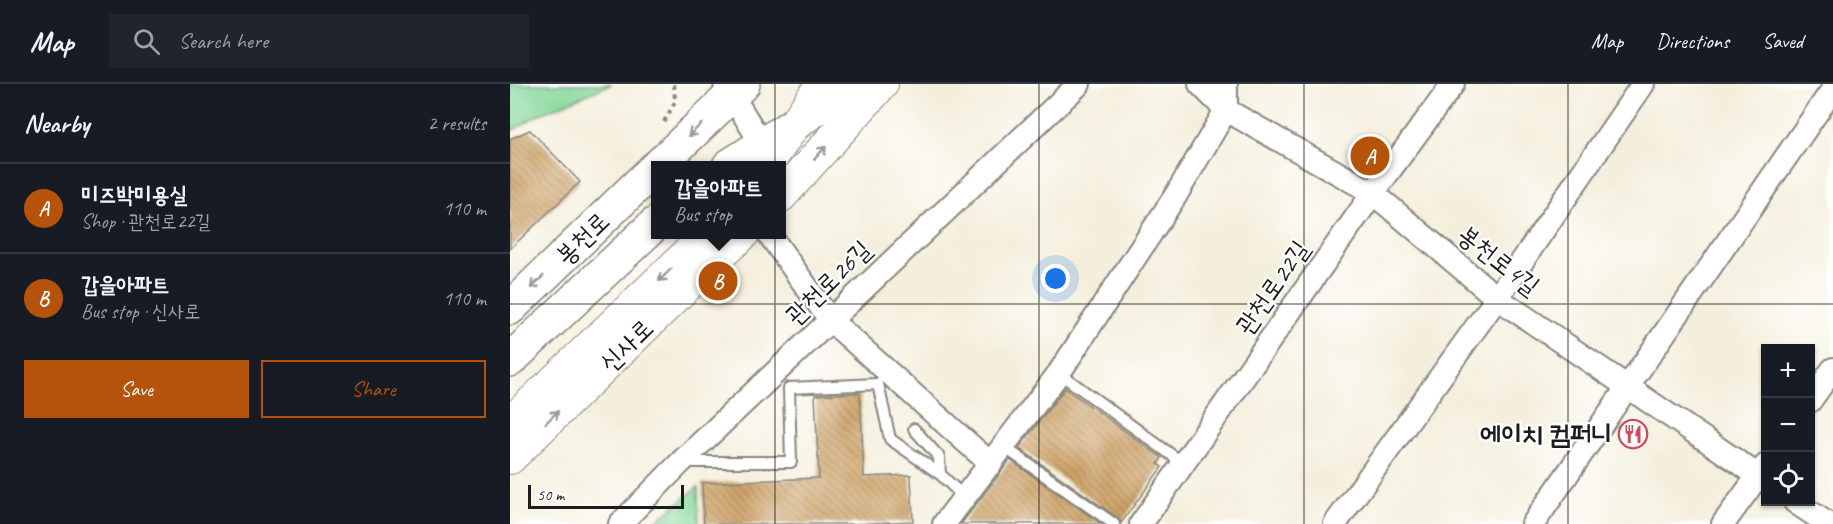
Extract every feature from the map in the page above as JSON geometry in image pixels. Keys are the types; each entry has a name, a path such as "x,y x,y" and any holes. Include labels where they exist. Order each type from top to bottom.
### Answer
{"main road":[{"path":"745,161 766,156 793,125 822,84"},
{"path":"793,125 852,84"},
{"path":"786,190 882,84"},
{"name":"봉천로","path":"662,161 733,87"},
{"name":"봉천로","path":"510,308 651,172"},
{"name":"봉천로","path":"510,360 651,228"},
{"name":"신사로","path":"510,423 703,239"},
{"name":"신사로","path":"510,458 737,239"}],"street":[{"name":"관천로26길","path":"620,524 681,462 1079,84"},
{"name":"봉천로4길","path":"1200,84 1226,110 1372,193 1497,298 1628,387 1761,473"},
{"path":"944,524 1059,373 1176,195 1226,110 1226,84"},
{"name":"관천로22길","path":"1142,524 1372,193 1453,84"},
{"path":"1335,524 1497,298 1643,84"},
{"path":"733,87 766,156"},
{"path":"1533,524 1833,89"},
{"path":"773,239 830,320 998,455"},
{"path":"1812,398 1833,369"},
{"path":"1723,524 1761,476"},
{"path":"1802,506 1828,524"}],"lane":[{"path":"1059,373 1184,464"},
{"path":"681,462 791,462 789,388 878,384 890,439 940,474 965,498"},
{"path":"914,429 939,457 940,474"},
{"path":"998,455 1114,524"}],"green space":[{"path":"510,84 612,84 538,115 510,132"},
{"path":"698,487 699,524 652,524"}],"building":[{"path":"530,130 580,182 510,249 510,139"},
{"path":"1065,388 1162,458 1158,464 1162,467 1121,523 1118,518 1019,448"},
{"path":"860,393 864,477 911,475 913,521 851,524 704,524 702,483 819,478 815,395"},
{"path":"1010,460 1101,524 961,524"}],"place":[{"name":"미즈박미용실","path":"1370,156"},
{"name":"갑을아파트","path":"718,281"},
{"name":"에이치 컴퍼니","path":"1633,434"}]}
